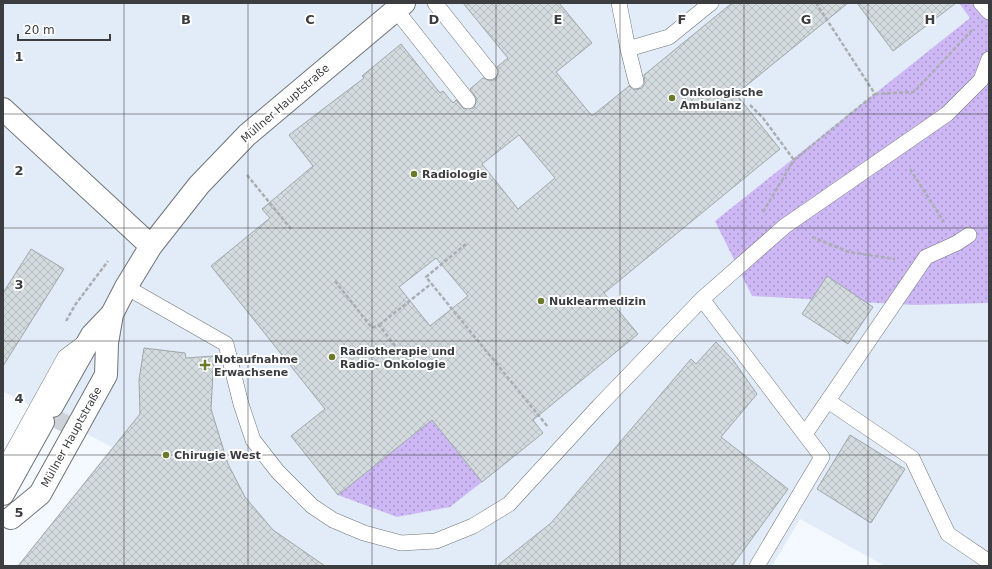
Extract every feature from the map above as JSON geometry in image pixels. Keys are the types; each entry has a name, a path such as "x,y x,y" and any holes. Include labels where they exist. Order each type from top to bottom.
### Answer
{"street":[{"name":"Müllner Hauptstraße","path":"7,525 56,418 100,339 126,287 151,246 199,184 247,134 400,6"},
{"path":"3,109 151,246"},
{"name":"Müllner Hauptstraße","path":"7,525 40,494 106,375 100,339"},
{"name":"Müllner Hauptstraße","path":"3,494 56,418"}],"lane":[{"path":"435,3 490,72"},
{"path":"619,3 636,81"},
{"path":"628,49 670,38 711,3"},
{"path":"982,3 989,12"},
{"path":"400,6 468,101"},
{"path":"126,287 226,344 241,404 253,440 278,472 312,506 334,520 364,533 401,543 436,541 473,526 509,504 702,300 786,226 896,148 947,114 980,80 989,60"},
{"path":"805,434 926,257 963,239"},
{"path":"702,300 822,457 757,566"},
{"name":"Müllner Hauptstraße","path":"3,469 65,358 100,339"},
{"path":"828,401 912,458 948,534 989,562"}],"path":[{"path":"816,3 875,94"},
{"path":"926,257 903,260 849,252 786,226 758,219 794,160 875,94 914,92 978,24"},
{"path":"750,105 763,118 794,160"},
{"path":"896,148 963,239"},
{"path":"230,153 290,229"},
{"path":"466,244 426,277 563,446"},
{"path":"64,324 75,305 109,259"},
{"path":"335,280 372,328 379,325 432,284"},
{"path":"379,325 399,351"}],"shaded area":[{"path":"3,3 989,3 989,566 885,566 800,519 772,566 18,566 112,447 4,392 3,395"},
{"path":"959,3 989,3 989,303 915,305 752,296 715,221 970,18"},
{"path":"432,420 482,482 450,507 397,517 338,495"}],"building":[{"path":"463,3 559,3 592,43 556,72 592,116 629,86 634,90 642,88 645,83 644,75 732,3 848,3 736,94 780,149 604,293 638,334 533,420 543,433 482,482 432,420 338,495 291,436 325,409 211,266 270,218 262,209 313,166 289,135 364,78 362,76 401,44 440,93 443,91 453,103 456,100 464,109 474,108 477,99 470,89 483,78 491,81 496,79 499,71 497,67 508,58","holes":["519,135 555,178 518,209 482,164","436,258 468,296 430,326 399,287"]},
{"path":"857,3 956,3 893,51"},
{"path":"31,249 64,269 3,366 3,293"},
{"path":"827,276 873,307 848,344 802,314"},
{"path":"716,342 733,360 757,394 721,437 788,489 732,566 497,566 551,523 691,359 696,364"},
{"name":"Chirugie West","path":"144,348 185,353 186,358 214,356 211,409 228,464 245,497 273,530 325,566 18,566 140,414 139,380"},
{"path":"850,435 905,469 871,523 817,489"}],"tunnel":[{"path":"60,431 68,415"}],"place":[{"name":"Onkologische Ambulanz","path":"672,98"},
{"name":"Radiologie","path":"414,174"},
{"name":"Nuklearmedizin","path":"541,301"},
{"name":"Radiotherapie und Radio- Onkologie","path":"332,357"},
{"name":"Notaufnahme Erwachsene","path":"205,365"},
{"name":"Chirugie West","path":"166,455"}]}
